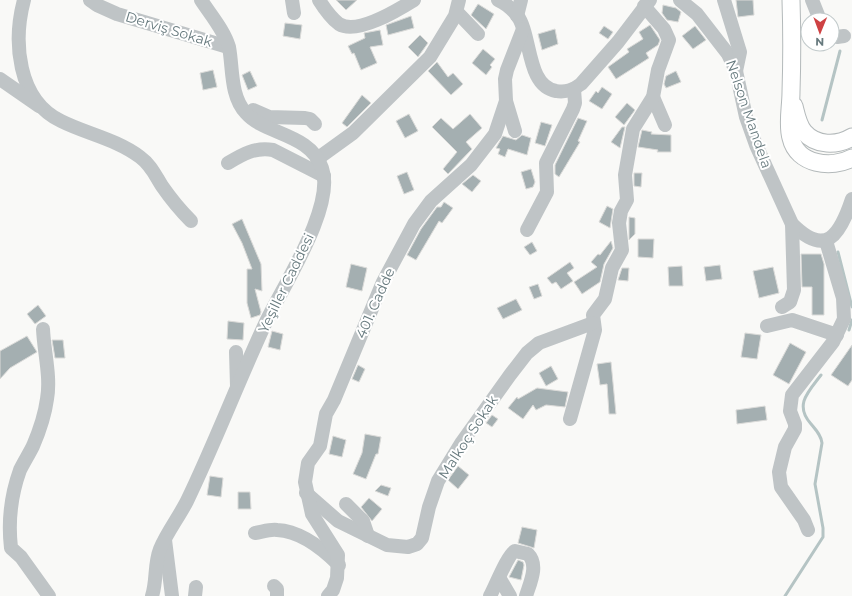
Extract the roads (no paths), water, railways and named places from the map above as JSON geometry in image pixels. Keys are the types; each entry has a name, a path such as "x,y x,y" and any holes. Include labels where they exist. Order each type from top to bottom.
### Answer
{"main road":[{"path":"791,0 793,49 789,132 791,140 799,153 812,161 820,163 842,162 852,158"},
{"path":"791,98 799,125 811,138 830,144 852,137"}],"street":[{"path":"24,0 20,20 19,54 28,84 41,107"},
{"name":"Derviş Sokak","path":"90,0 97,5 117,14 228,47"},
{"name":"Yeşiller Caddesi","path":"152,596 158,555 187,501 265,324 299,259 317,218 323,194 324,176 317,159 303,145 288,135 262,125 251,118 242,109 233,80 228,47 224,35 200,0"},
{"path":"319,0 339,24 347,27 358,27 393,13 414,0"},
{"path":"498,0 518,16 535,73 540,81 553,90 563,92 574,89 581,84 618,42 647,3 668,37 668,45 658,70 653,97 633,129 625,175 627,200 621,211 619,223 622,250 612,268 606,296 593,315 595,330 570,419"},
{"path":"518,16 521,0"},
{"name":"Nelson Mandela","path":"680,0 697,14 713,32 728,54 736,71 746,117 756,145 792,224 800,232 811,238 826,241"},
{"path":"724,0 740,52 736,71"},
{"path":"812,0 817,12"},
{"path":"317,159 353,133 430,57 458,6 478,34"},
{"name":"401. Cadde","path":"328,596 333,590 339,565 335,548 312,514 304,482 308,463 320,446 326,414 334,400 383,282 419,216 431,201 471,165 495,134 506,101 505,79 507,70 523,29"},
{"path":"0,79 59,120 108,138 126,147 142,158 153,170 182,212 191,221"},
{"path":"527,230 547,192 546,162 573,109 575,103 574,89"},
{"path":"653,97 665,125"},
{"path":"502,116 511,131 506,101"},
{"path":"240,103 265,116 305,118 310,119 315,124"},
{"path":"228,163 250,151 266,149 273,150 324,176"},
{"path":"808,530 804,520 781,487 779,472 780,462 785,447 795,429 795,424 790,411 792,396 836,335 844,319 843,298 826,241 835,235 842,226 852,199"},
{"path":"782,307 790,302 794,290 792,224"},
{"path":"767,326 792,320 836,335"},
{"name":"Malkoç Sokak","path":"306,493 331,517 387,545 408,547 417,544 422,538 429,507 438,481 462,442 527,353 539,343 593,324"},
{"path":"43,329 48,380 47,401 34,444 21,469 15,486 10,512 6,552 21,557 49,596"},
{"path":"236,352 237,390"},
{"path":"346,504 363,521 368,536"},
{"path":"255,533 275,529 300,537 321,548 339,565"},
{"path":"165,540 168,554 172,596"},
{"path":"490,596 500,579 512,552 519,551 528,554 531,557 533,566 526,596"},
{"path":"500,579 510,596"}],"waterway":[{"path":"822,120 840,52"},
{"path":"838,252 852,307"},
{"path":"849,330 852,320"},
{"path":"785,596 823,537 823,528 815,484 822,443 818,433 806,417 803,405 808,393 821,375"}]}
